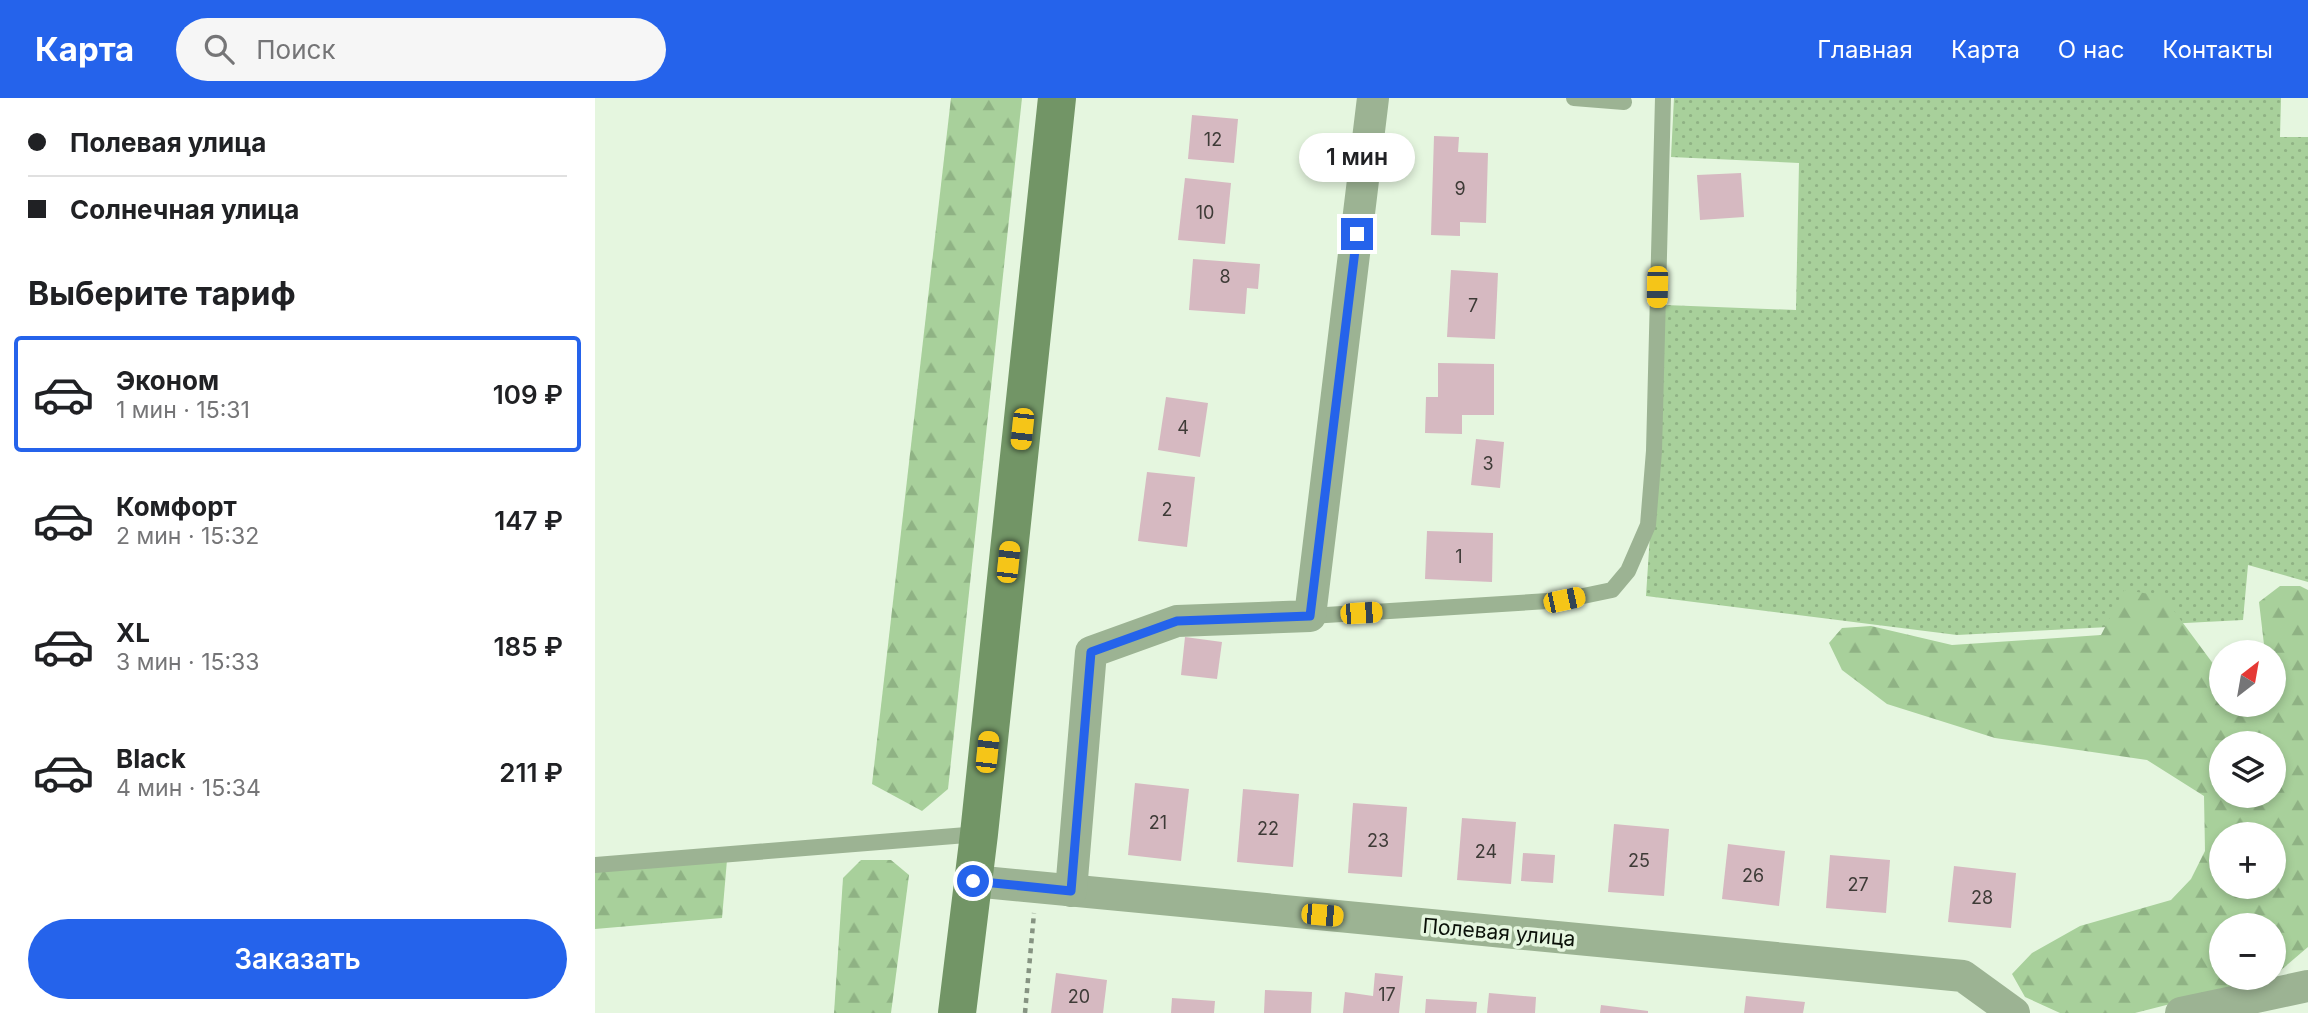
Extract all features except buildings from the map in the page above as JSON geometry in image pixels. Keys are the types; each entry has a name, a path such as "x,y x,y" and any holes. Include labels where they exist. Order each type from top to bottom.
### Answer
{"main road":[{"path":"957,1013 979,834 1057,98"}],"street":[{"path":"1071,891 1091,652 1177,621 1310,616 1373,98"},
{"name":"Полевая улица","path":"973,881 1963,976 2014,1013"},
{"path":"2181,1013 2308,986"}],"lane":[{"path":"1574,98 1624,102"},
{"path":"1310,616 1564,600 1612,590 1628,571 1648,525 1654,451 1663,98"},
{"path":"595,864 979,834"}],"path":[{"path":"1025,1013 1036,888"}],"green space":[{"path":"951,98 1022,98 948,789 922,811 872,784"},
{"path":"1674,98 2281,98 2280,137 2308,137 2308,582 2248,565 2243,620 1957,635 1646,596 1665,305 1796,310 1799,163 1671,157"},
{"path":"2280,586 2300,586 2308,590 2308,947 2286,966 2286,913 2209,913 2209,990 2225,990 2135,1013 2060,1013 2025,997 2012,974 2032,953 2080,926 2171,900 2191,879 2205,851 2204,796 2147,760 1995,738 1887,704 1842,670 1829,643 1842,628 1871,626 1952,645 2101,635 2124,590 2163,596 2209,658 2209,718 2285,718 2286,640 2263,640 2259,602"},
{"path":"727,860 722,918 595,929 595,872"},
{"path":"861,860 891,860 909,875 891,1013 834,1013 843,878"}],"route":[{"path":"973,881 1071,891 1091,652 1177,621 1310,616 1357,234"}]}
